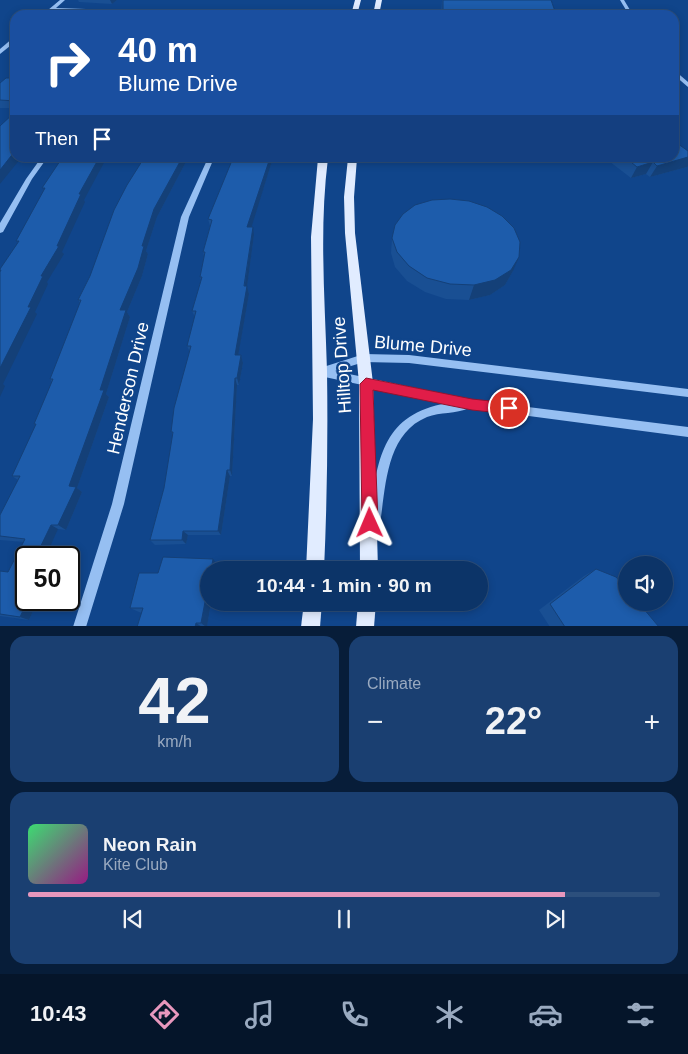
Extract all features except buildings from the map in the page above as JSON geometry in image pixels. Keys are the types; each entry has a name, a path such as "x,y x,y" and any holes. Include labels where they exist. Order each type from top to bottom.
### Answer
{"main road":[{"name":"Hilltop Drive","path":"316,561 319,508 320,372 316,234 317,196 321,162"},
{"name":"Hilltop Drive","path":"352,162 349,196 350,233 366,384 370,542 369,561"},
{"path":"365,626 366,611"}],"street":[{"path":"52,9 62,0"},
{"path":"52,9 84,10"},
{"path":"0,52 10,43"},
{"path":"0,230 29,179 41,162"},
{"name":"Henderson Drive","path":"79,626 118,504 185,217 210,162"},
{"name":"Blume Drive","path":"320,372 364,358 409,358 688,393"},
{"path":"320,372 366,384 472,404 688,432"},
{"path":"370,542 384,465 393,440 408,423 422,414 472,404"}],"route":[{"path":"370,523 366,384 472,404 509,408"}]}
